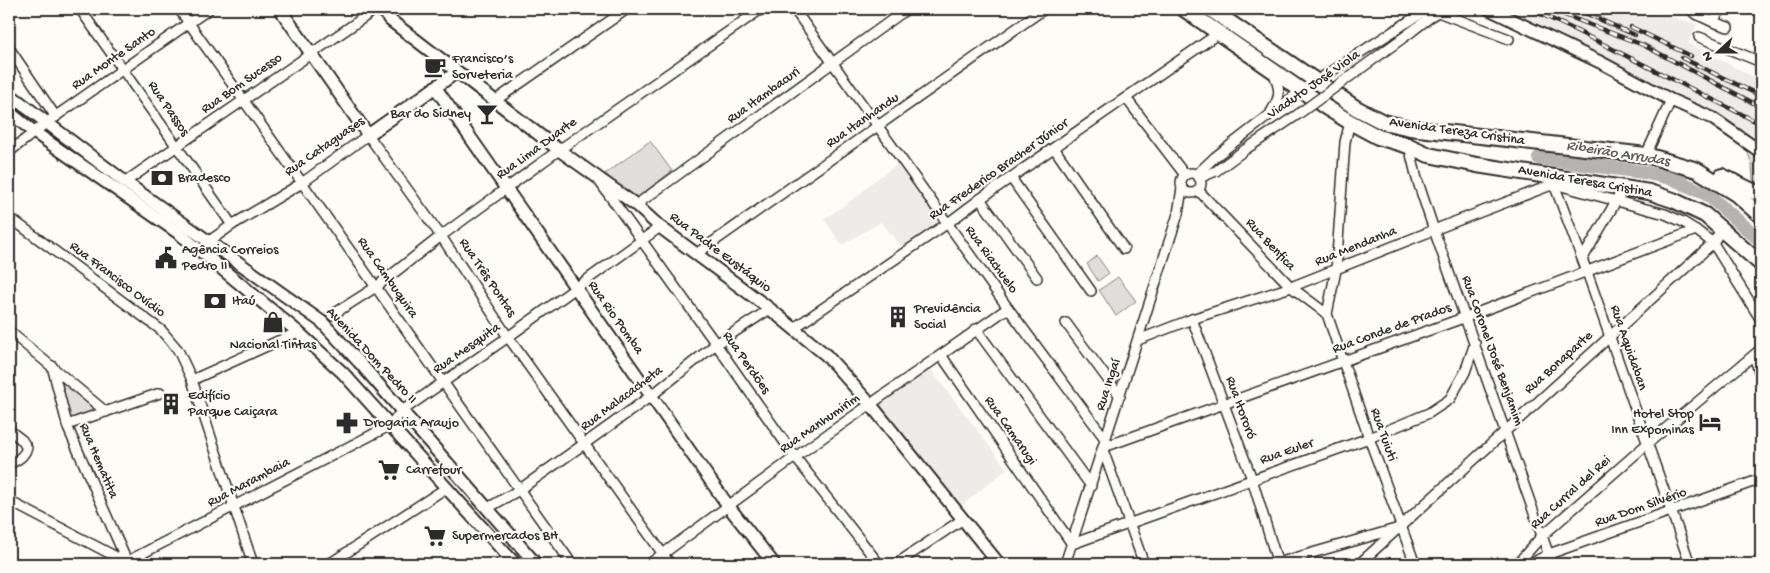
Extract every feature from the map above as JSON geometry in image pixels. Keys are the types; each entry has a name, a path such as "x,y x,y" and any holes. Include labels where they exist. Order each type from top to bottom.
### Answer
{"highway":[{"name":"Avenida Tereza Cristina","path":"1184,9 1350,122 1378,137 1409,146 1430,156 1477,165"},
{"name":"Avenida Tereza Cristina","path":"1210,9 1318,80 1356,108 1383,122 1410,128 1646,155"},
{"path":"1646,155 1720,176 1761,195"},
{"name":"Avenida Teresa Cristina","path":"1477,165 1624,187 1649,192 1687,205 1705,215 1761,264"},
{"path":"1697,170 1736,194 1761,216"},
{"path":"1745,187 1761,208"}],"main road":[{"name":"Rua Três Pontas","path":"280,9 368,135"},
{"name":"Rua Padre Eustáquio","path":"381,9 390,20 559,150 636,206 660,227 770,309 826,355 871,405 999,564"},
{"path":"1489,9 1602,63 1671,100 1712,118 1761,152"},
{"name":"Rua Cataguases","path":"368,135 457,72"},
{"name":"Rua Rio Pomba","path":"435,87 728,507 774,564"},
{"name":"Avenida Dom Pedro II","path":"9,94 125,182 322,322 360,362 536,564"},
{"path":"9,112 34,132 180,234 298,332 343,374 446,488 508,562"}],"street":[{"name":"Rua Passos","path":"80,9 232,225"},
{"name":"Rua Cambuquira","path":"179,9 572,564"},
{"name":"Rua Monte Santo","path":"9,152 46,123 209,9"},
{"name":"Rua Bom Sucesso","path":"125,182 376,9"},
{"path":"496,100 627,9"},
{"name":"Rua Lima Duarte","path":"332,315 376,287 506,188 761,9"},
{"name":"Rua Riachuelo","path":"794,9 1008,308"},
{"name":"Rua Itambacuri","path":"636,206 907,9"},
{"name":"Rua Itanhandu","path":"696,254 1044,9"},
{"path":"1714,22 1721,9"},
{"path":"1198,177 1205,166 1302,90 1434,10 1509,39"},
{"name":"Viaduto José Viola","path":"1198,177 1216,171 1297,115 1411,32 1434,10"},
{"path":"1694,13 1728,27"},
{"name":"Rua Frederico Bracher Júnior","path":"794,328 948,224 1219,33"},
{"path":"1699,37 1761,62"},
{"path":"9,48 56,117"},
{"path":"1268,116 1280,94 1280,88 1273,71"},
{"path":"1126,98 1185,176"},
{"path":"1646,155 1671,100"},
{"path":"1327,314 1336,270 1345,142 1350,122"},
{"name":"Rua Cataguases","path":"208,242 232,225 302,183 368,135"},
{"name":"Rua Três Pontas","path":"368,135 441,236 508,337 670,564"},
{"name":"Rua Coronel José Benjamim","path":"1409,146 1417,179 1434,230 1552,564"},
{"path":"1054,148 1124,248"},
{"path":"1191,174 1198,177 1201,184 1195,192 1185,191 1182,188 1181,182 1185,176 1191,174"},
{"name":"Rua Aquidaban","path":"1542,174 1554,184 1588,272 1690,564"},
{"name":"Rua Perdões","path":"594,175 795,457 879,564"},
{"path":"1011,178 1091,291"},
{"path":"1554,184 1665,214 1696,230 1713,244 1761,320"},
{"name":"Rua Mendanha","path":"1138,340 1192,319 1291,287 1554,184"},
{"path":"1582,258 1624,187"},
{"name":"Rua Ingaí","path":"1065,564 1104,445 1117,392 1138,340 1178,214 1182,188"},
{"name":"Rua Ingaí","path":"1178,214 1195,192"},
{"name":"Rua Benfica","path":"1195,192 1291,287 1327,314"},
{"path":"980,200 1037,278"},
{"name":"Rua Francisco Ovídio","path":"9,217 161,330 178,350 192,380 253,564"},
{"name":"Rua Mesquita","path":"389,426 402,411 660,227"},
{"name":"Rua Conde de Prados","path":"1104,445 1224,405 1588,272 1696,230"},
{"path":"1713,244 1721,230"},
{"name":"Rua Bonaparte","path":"1359,564 1713,244"},
{"path":"1008,308 1104,445 1111,473 1144,564"},
{"name":"Rua Manhumirim","path":"649,564 795,457 1008,308"},
{"name":"Rua Malacacheta","path":"488,508 518,490 584,444 651,396 716,344 770,309"},
{"name":"Rua Tuiuti","path":"1327,314 1342,362 1415,564"},
{"name":"Rua Itororó","path":"1192,319 1252,480 1277,564"},
{"path":"1066,323 1117,392"},
{"path":"976,329 1091,486"},
{"path":"9,331 106,412"},
{"path":"192,380 298,332"},
{"name":"Rua Euler","path":"1072,544 1369,438 1429,413 1450,399 1465,372 1475,344"},
{"path":"1758,352 1761,377"},
{"name":"Rua Curral del Rei","path":"1517,564 1542,536 1647,444 1758,352"},
{"name":"Rua Camarugi","path":"941,355 1072,544"},
{"name":"Rua Hematita","path":"52,366 66,425 127,564"},
{"path":"66,425 160,393"},
{"name":"Rua Marambaia","path":"127,564 389,426"},
{"path":"9,430 22,440 27,448 20,459 9,464"},
{"path":"1096,471 1111,473"},
{"name":"Rua Dom Silvério","path":"1530,564 1549,554 1761,479"},
{"path":"329,564 446,488"},
{"path":"9,501 127,564"},
{"path":"896,564 963,520"},
{"path":"1057,523 1069,525 1079,520"},
{"path":"1277,564 1401,527"}],"shaded area":[{"path":"1503,9 1646,9 1697,24 1688,43 1761,81 1761,140 1710,110 1534,21"},
{"path":"650,141 672,171 635,199 605,174"},
{"path":"1747,150 1761,159 1761,184 1753,180 1752,165"},
{"path":"898,164 941,224 904,250 881,222 842,245 824,219 858,196 871,183"},
{"path":"1097,256 1109,273 1098,281 1087,264"},
{"path":"1118,277 1136,301 1116,316 1099,290"},
{"path":"927,365 1007,469 956,510 871,405"},
{"path":"58,377 95,410 70,420"}],"waterway":[{"name":"Ribeirão Arrudas","path":"1539,158 1643,172 1674,179 1708,195 1761,241"}],"railway":[{"path":"1530,9 1761,124"},
{"path":"1549,9 1643,45 1761,107"},
{"path":"1576,9 1635,35"},
{"path":"1631,27 1691,56"},
{"path":"1682,58 1761,96"}],"place":[{"name":"Francisco’s Sorveteria","path":"435,67"},
{"name":"Bar do Sidney","path":"487,114"},
{"name":"Bradesco","path":"162,178"},
{"name":"Agência Correios Pedro II","path":"166,258"},
{"name":"Itaú","path":"215,301"},
{"name":"Previdência Social","path":"898,317"},
{"name":"Nacional Tintas","path":"273,322"},
{"name":"Edifício Parque Caiçara","path":"171,404"},
{"name":"Hotel Stop Inn Expominas","path":"1710,422"},
{"name":"Drogaria Araujo","path":"347,423"},
{"name":"Carrefour","path":"389,470"},
{"name":"Supermercados BH","path":"435,536"}]}
